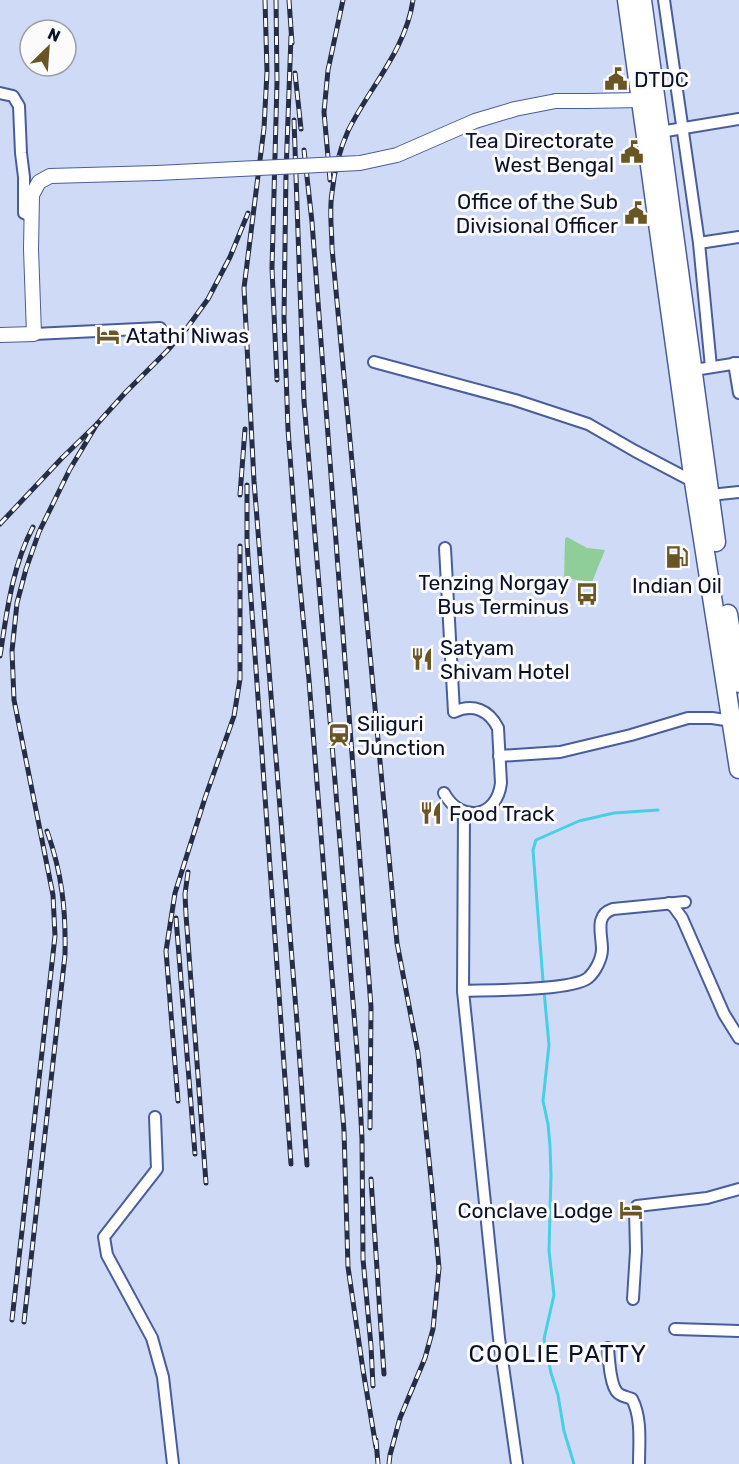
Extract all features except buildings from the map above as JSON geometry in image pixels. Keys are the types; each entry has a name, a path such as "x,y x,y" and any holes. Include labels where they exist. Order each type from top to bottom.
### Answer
{"main road":[{"path":"627,0 640,100 695,372 694,482 735,720 739,769"},
{"path":"642,0 695,372 710,495 736,646 739,683"}],"street":[{"path":"664,0 699,243 701,269 695,372 736,363 739,393"},
{"path":"0,93 13,96 19,106 24,213 32,217"},
{"path":"34,334 32,195 39,182 50,176 360,163 397,155 475,120 515,109 556,101 640,100"},
{"path":"660,132 739,119"},
{"path":"699,243 739,237"},
{"path":"680,271 701,269"},
{"path":"0,335 160,328"},
{"path":"374,362 515,400 588,424 694,482"},
{"path":"710,495 739,492"},
{"path":"444,793 455,808 473,813 490,807 500,792 501,783 498,728 494,720 487,713 470,707 454,712 445,548"},
{"path":"499,756 560,752 688,718 735,720"},
{"path":"464,812 463,991 498,1327 517,1464"},
{"path":"463,991 552,987 581,982 593,972 601,957 600,924 606,912 613,909 685,902"},
{"path":"669,903 682,918 724,1014 739,1038"},
{"path":"155,1117 157,1169 104,1237 107,1255 152,1338 163,1377 173,1464"},
{"path":"633,1299 636,1251 635,1210 637,1206 707,1198 739,1189"},
{"path":"675,1329 739,1330"},
{"path":"608,1348 615,1390 632,1399 636,1409 639,1464"}],"green space":[{"path":"567,537 587,548 605,550 592,582 564,578 565,539"}],"waterway":[{"path":"543,981 533,850 536,840 579,821 614,813 658,810"},
{"path":"544,991 549,1045 543,1101 550,1146 549,1251 554,1295 544,1339 564,1431 574,1464"}],"railway":[{"path":"265,0 267,72 264,128 244,288 254,481 307,1165"},
{"path":"276,0 277,82 272,268 277,380"},
{"path":"289,0 292,43"},
{"path":"330,180 324,112 328,70 343,0"},
{"path":"389,1464 400,1418 425,1358 433,1329 439,1268 418,1053 397,943 332,248 331,207 336,169 348,131 403,36 413,0"},
{"path":"291,36 284,318 288,429 344,1131 348,1267 376,1447"},
{"path":"295,73 301,129"},
{"path":"294,120 304,401 358,1063 362,1139 363,1259 373,1386"},
{"path":"304,150 312,222 371,1007 370,1128"},
{"path":"0,524 187,328 208,299 230,257 248,213"},
{"path":"12,1320 55,936 53,895 14,700 12,651 17,603 39,532 70,469 97,424"},
{"path":"240,495 245,429"},
{"path":"247,485 247,542 291,1164"},
{"path":"0,656 15,574 33,527"},
{"path":"178,1101 166,951 175,893 234,716 240,679 240,546"},
{"path":"24,1322 65,955 62,892 47,831"},
{"path":"188,872 185,894 186,915 206,1183"},
{"path":"176,918 195,1154"},
{"path":"371,1179 384,1374"},
{"path":"376,1440 378,1464"}],"place":[{"name":"DTDC","path":"616,79"},
{"name":"Tea Directorate West Bengal","path":"632,152"},
{"name":"Office of the Sub Divisional Officer","path":"636,213"},
{"name":"Atathi Niwas","path":"108,335"},
{"name":"Indian Oil","path":"677,557"},
{"name":"Tenzing Norgay Bus Terminus","path":"587,594"},
{"name":"Satyam Shivam Hotel","path":"422,659"},
{"name":"Siliguri Junction","path":"339,735"},
{"name":"Food Track","path":"431,813"},
{"name":"Conclave Lodge","path":"631,1210"}],"district":[{"name":"COOLIE PATTY","path":"558,1354"}]}
